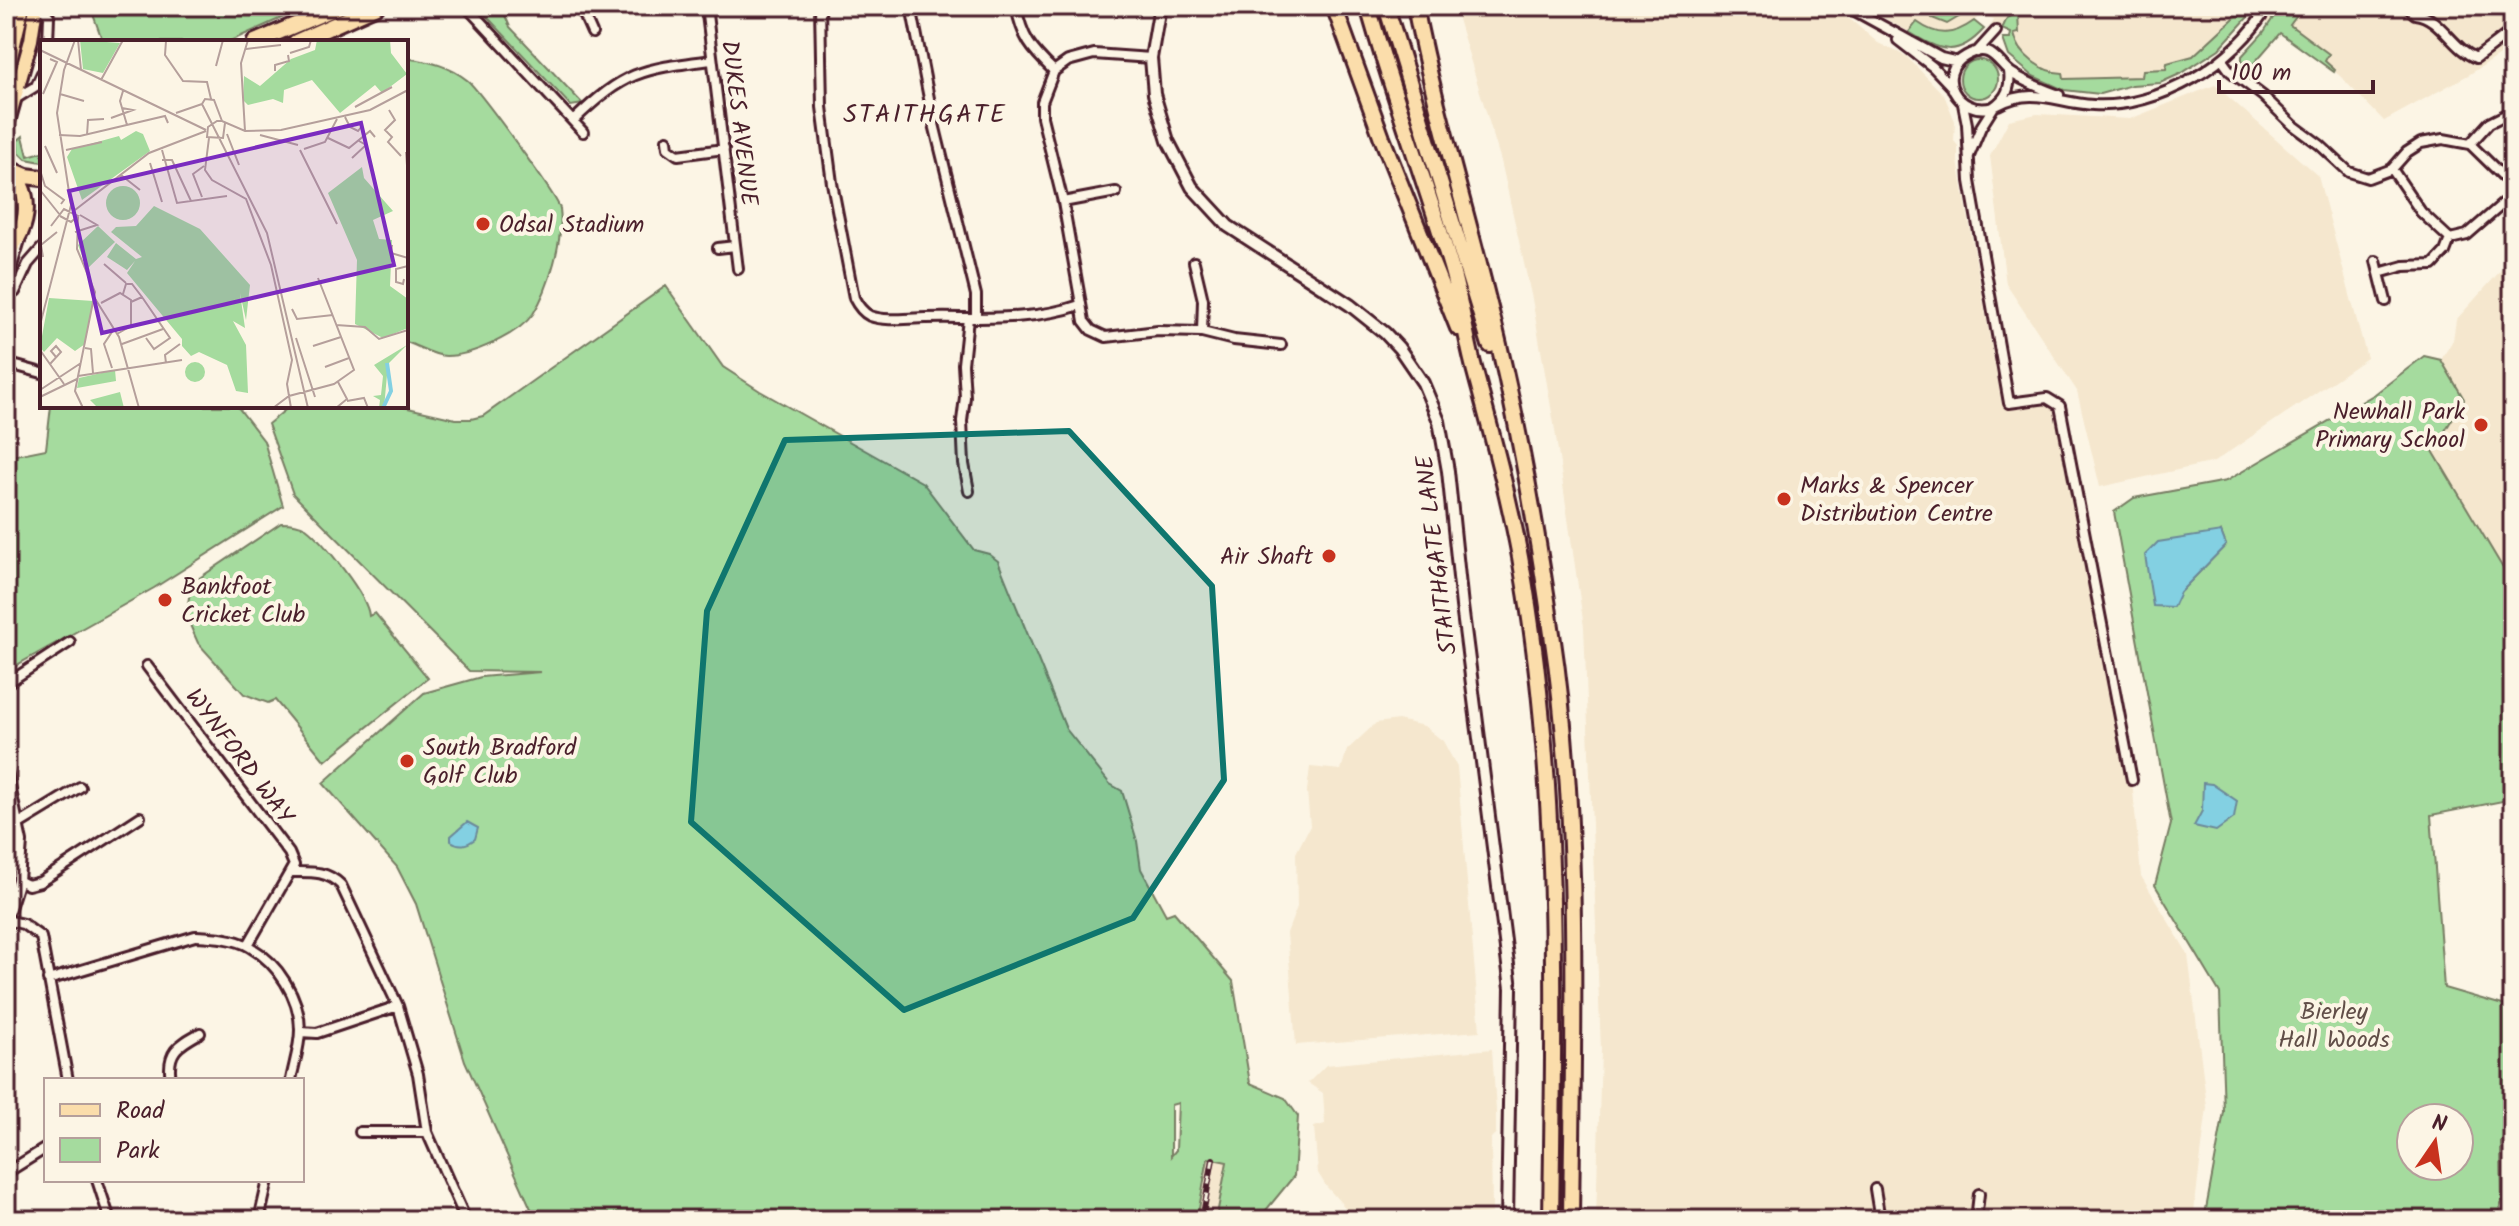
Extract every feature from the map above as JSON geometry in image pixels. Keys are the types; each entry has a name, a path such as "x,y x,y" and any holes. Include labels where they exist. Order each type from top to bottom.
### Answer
{"highway":[{"path":"260,40 340,6"},
{"path":"300,40 377,6"},
{"path":"1334,6 1382,138 1472,362"},
{"path":"1368,6 1452,271 1472,362 1496,447 1519,555 1543,719 1552,867 1551,1220"},
{"path":"1386,6 1517,433"},
{"path":"1415,6 1440,122 1489,303 1517,433 1553,635 1569,800 1571,1220"},
{"path":"7,167 26,176 40,178"},
{"path":"6,253 21,234 26,218 23,188 7,167"},
{"path":"26,218 40,207"}],"main road":[{"path":"6,24 9,6"},
{"path":"6,77 23,6"},
{"path":"6,129 38,6"}],"street":[{"path":"38,6 49,16 48,40"},
{"path":"466,6 583,132"},
{"path":"580,6 592,33"},
{"name":"DUKES AVENUE","path":"706,6 738,269"},
{"path":"820,6 822,107 832,183 854,298 867,315 878,318 1042,315 1080,305"},
{"path":"911,6 934,124 976,295 963,364 964,464 969,491"},
{"path":"1016,6 1026,41 1054,71"},
{"name":"STAITHGATE LANE","path":"1160,6 1151,58 1154,94 1168,141 1192,187 1228,226 1350,305 1385,333 1423,383 1439,421 1448,471 1462,606 1511,988 1507,1220"},
{"path":"1846,6 1941,58 1958,62"},
{"path":"1963,104 1978,110 1995,106 2016,95 2034,95 2103,105 2135,100 2184,85 2222,60 2247,37 2268,6"},
{"path":"2407,6 2415,14 2427,16 2465,54 2476,58 2513,30"},
{"path":"1861,15 1918,54 1952,88 1963,104 1982,257 2009,403 2047,398 2060,406 2132,780"},
{"path":"1952,88 1952,72 1958,62 1977,52 1996,31 1996,56"},
{"path":"1977,52 1996,56 2009,71 2043,89 2088,105"},
{"path":"1151,58 1094,54 1068,61 1054,71 1042,102 1042,117 1063,202 1084,321 1091,330 1106,337 1158,331 1202,332 1234,340 1281,345"},
{"path":"573,121 618,82 642,70 712,60"},
{"path":"2222,60 2230,71 2349,172 2368,178 2392,169 2407,152 2421,143 2443,139 2470,144 2513,186"},
{"path":"1968,161 1981,127 2007,94 2009,71"},
{"path":"15,99 36,86 40,77"},
{"path":"2470,144 2489,123 2513,111"},
{"path":"667,140 668,148 678,155 724,149"},
{"path":"2392,169 2421,212 2450,239"},
{"path":"1063,202 1116,192"},
{"path":"2450,239 2467,235 2513,195"},
{"path":"6,282 21,234"},
{"path":"2379,273 2404,266 2433,265 2445,252 2450,239"},
{"path":"718,248 735,246"},
{"path":"15,292 28,264 40,250"},
{"path":"2376,261 2386,301"},
{"path":"1194,262 1203,300 1202,332"},
{"path":"9,364 40,372"},
{"path":"6,684 70,642"},
{"name":"WYNFORD WAY","path":"147,666 289,853 294,865 290,872"},
{"path":"6,772 21,842 18,880 6,918 23,924 41,937 68,1078"},
{"path":"19,824 80,787"},
{"path":"18,880 28,885 40,882 140,817"},
{"path":"248,945 290,872 315,871 332,876 341,885 398,1006 418,1074 427,1132 466,1220"},
{"path":"48,980 195,936 248,945 271,962 289,989 298,1012 300,1032 291,1078"},
{"path":"300,1032 317,1033 398,1006"},
{"path":"171,1078 172,1054 181,1043 200,1033"},
{"path":"360,1132 427,1132"},
{"path":"6,1173 44,1149"},
{"path":"98,1182 110,1220"},
{"path":"259,1220 268,1182"},
{"path":"1875,1189 1880,1220"},
{"path":"1976,1220 1979,1194"}],"highlighted area":[{"path":"1069,431 1212,586 1224,780 1133,918 904,1010 691,822 707,611 785,440"}],"shaded area":[{"path":"1454,6 1824,6 1851,20 1878,43 1906,56 1944,95 1955,121 1954,141 1958,146 1958,161 2002,404 2047,398 2060,406 2132,780 2141,876 2188,954 2207,1107 2193,1220 1596,1220 1601,1050 1584,627 1532,299 1501,161"},
{"path":"1863,6 2247,6 2193,56 2167,63 2167,69 2143,70 2142,77 2063,79 2021,52 2014,33 2004,22 2002,29 1991,26 1994,19 1982,15 1955,33 1942,34 1917,22 1909,32"},
{"path":"2268,6 2513,6 2513,46 2470,74 2384,121 2339,75 2261,19"},
{"path":"2215,85 2318,176 2367,358 2214,462 2100,487 2077,391 2006,284 1990,156 2009,120 2037,114 2130,119"},
{"name":"Newhall Park Primary School","path":"2513,257 2513,585 2433,451 2464,399 2441,360 2453,340 2456,320"},
{"path":"1398,720 1424,726 1443,741 1457,767 1480,1031 1296,1045 1287,933 1297,907 1296,853 1310,826 1307,791 1310,767 1341,770 1347,750 1376,723"},
{"path":"1492,1049 1496,1133 1491,1138 1492,1213 1410,1220 1356,1220 1318,1173 1314,1127 1325,1124 1323,1093 1308,1083 1326,1065"},
{"path":"1208,1158 1227,1162 1216,1220 1197,1220"}],"green space":[{"path":"90,6 308,6 232,40 102,40"},
{"path":"477,6 501,6 510,27 583,104 571,106"},
{"path":"1928,6 1974,8 1947,24 1932,18"},
{"path":"2247,6 2258,6 2219,49 2182,73 2160,83 2132,85 2100,94 2064,90 2033,76 2009,56 2003,39 2010,39 2011,33 2002,29 2007,18 2018,13 2019,33 2014,34 2021,49 2040,66 2063,73 2064,79 2142,77 2143,70 2166,69 2167,63 2193,56"},
{"path":"2281,6 2304,6 2290,25 2329,54 2325,61 2334,72 2280,33 2249,69 2242,61 2242,56 2263,33"},
{"path":"1974,21 1984,29 1974,39 1957,48 1930,44 1909,32 1917,22 1946,33"},
{"name":"Odsal Stadium","path":"408,60 440,65 467,80 517,144 560,209 560,234 554,263 533,314 505,337 456,355 436,354 408,343"},
{"path":"1979,60 1993,65 1998,79 1993,93 1979,98 1965,93 1960,79 1965,65"},
{"path":"23,136 28,156 40,153 40,162 26,159 19,152 17,141"},
{"path":"6,184 14,209 6,234"},
{"path":"666,286 723,367 923,483 974,550 989,554 998,561 1066,729 1110,784 1122,791 1137,841 1141,869 1166,915 1174,912 1233,981 1250,1083 1285,1098 1298,1116 1294,1176 1258,1220 1216,1220 1227,1162 1208,1158 1197,1220 536,1220 465,1061 416,904 397,867 323,783 424,693 481,677 541,672 469,671 293,494 268,424 288,408 408,408 456,419 483,416","holes":["1178,1103 1176,1150 1171,1156 1171,1105"]},
{"name":"Bierley Hall Woods","path":"2424,356 2441,360 2464,399 2433,451 2513,585 2513,799 2431,815 2444,988 2513,1008 2513,1127 2501,1142 2502,1201 2497,1220 2204,1220 2224,1112 2220,993 2155,885 2171,824 2114,512 2134,498 2226,481 2375,394","holes":["2221,532 2226,545 2180,592"]},
{"path":"51,408 239,408 264,441 283,506 154,588 6,671 6,457 46,449"},
{"path":"281,523 306,528 323,544 353,583 369,616 375,613 428,678 325,761 275,700 268,703 244,694 198,643 186,616 190,591 198,579"}],"water":[{"path":"2221,532 2226,545 2180,592 2173,607 2153,606 2145,555 2158,542"},
{"path":"2203,783 2212,784 2237,801 2234,818 2216,831 2194,826 2202,811"},
{"path":"467,822 478,828 475,839 463,844 451,841 451,836"}],"railway":[{"path":"1202,1220 1213,1159"}],"place":[{"name":"Odsal Stadium","path":"483,224"},
{"name":"Newhall Park Primary School","path":"2481,425"},
{"name":"Marks & Spencer Distribution Centre","path":"1784,499"},
{"name":"Air Shaft","path":"1329,556"},
{"name":"Bankfoot Cricket Club","path":"165,600"},
{"name":"South Bradford Golf Club","path":"407,761"}],"district":[{"name":"STAITHGATE","path":"925,113"}]}
